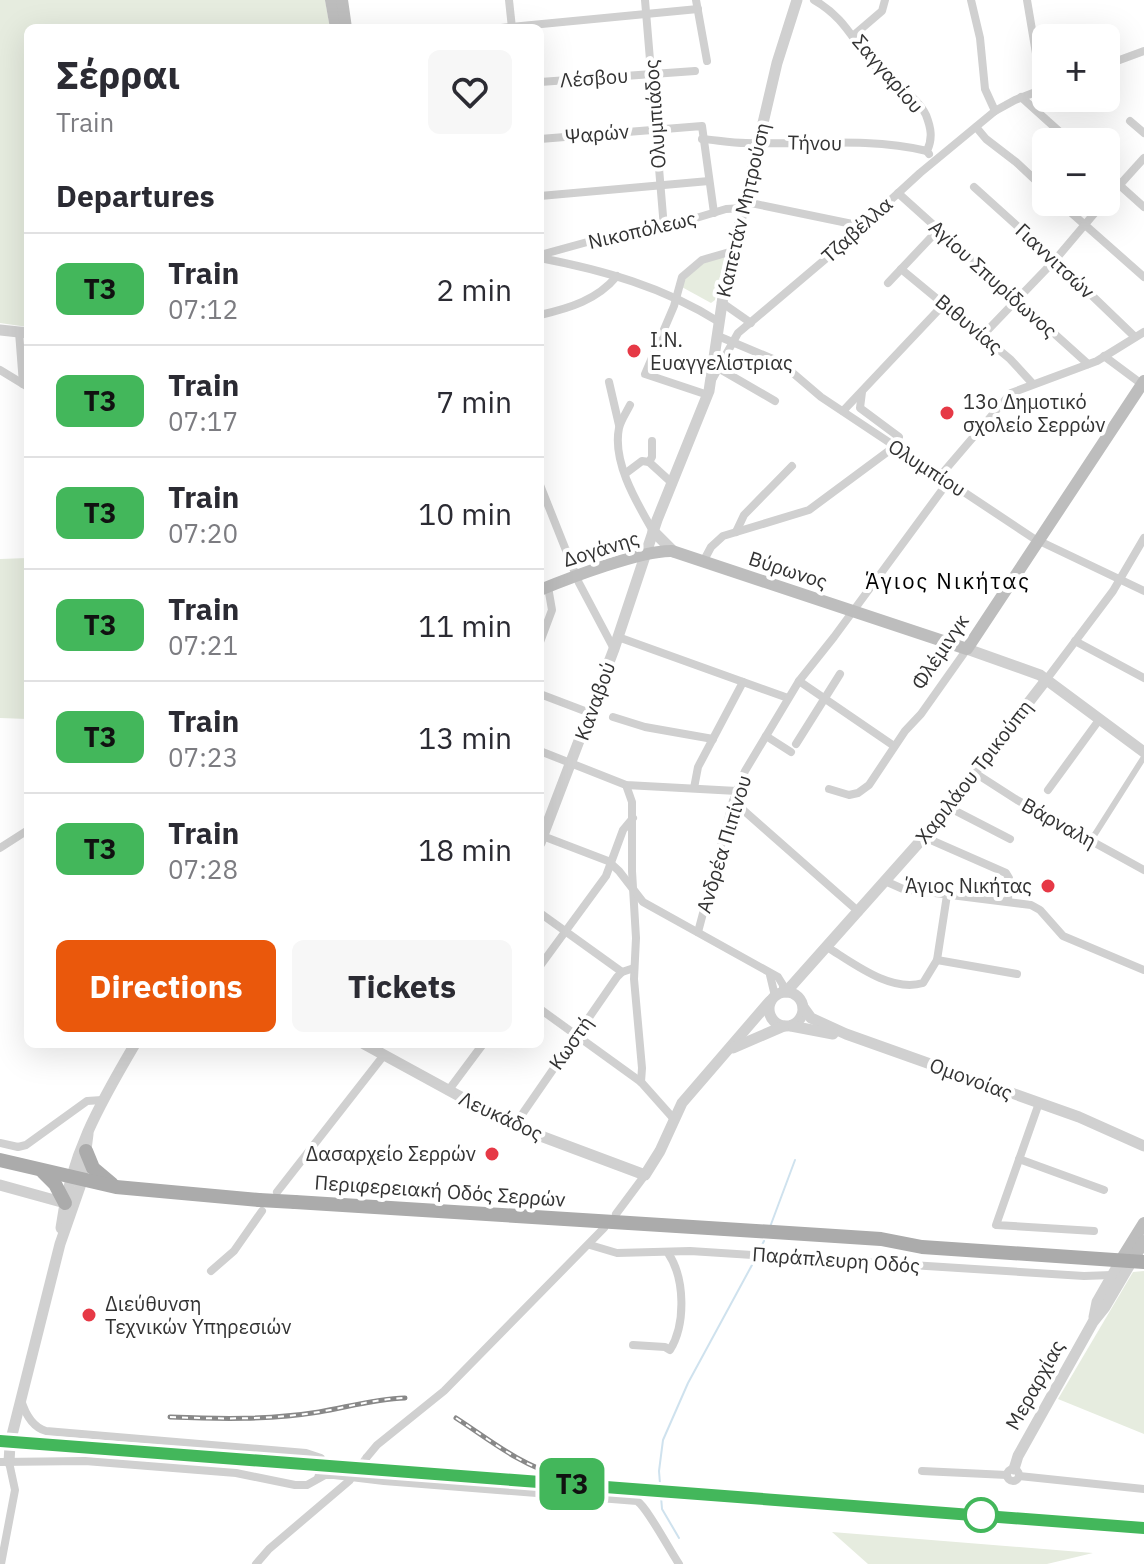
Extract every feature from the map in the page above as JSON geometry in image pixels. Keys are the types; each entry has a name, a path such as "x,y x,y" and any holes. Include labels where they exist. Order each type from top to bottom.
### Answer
{"main road":[{"path":"331,0 335,24"},
{"path":"342,0 345,24"},
{"name":"Φλέμινγκ","path":"967,649 1143,383"},
{"name":"Βύρωνος","path":"674,552 967,649"},
{"name":"Δογάνης","path":"544,588 645,556 674,552"},
{"path":"86,1151 93,1168 116,1187"},
{"name":"Περιφερειακή Οδός Σερρών","path":"0,1160 76,1180 260,1206 295,1202 881,1239 922,1247 1135,1254"},
{"path":"42,1172 55,1184 65,1203"},
{"name":"Μεραρχίας","path":"1135,1254 1144,1223"}],"street":[{"path":"509,0 512,24"},
{"name":"Ολυμπιάδος","path":"645,0 664,228"},
{"name":"Καπετάν Μητρούση","path":"645,556 708,395 721,302 780,48 797,0"},
{"name":"Σαγγαρίου","path":"814,0 840,18 883,74 919,104 931,134 927,151 933,161"},
{"path":"854,35 882,11 885,0"},
{"path":"971,0 980,38 985,89 995,111"},
{"path":"1027,0 1032,26"},
{"path":"543,24 647,14 697,5 707,61"},
{"path":"1120,60 1144,51"},
{"name":"Λέσβου","path":"544,82 695,71"},
{"name":"Τζαβέλλα","path":"712,380 732,342 751,323 933,161 995,111 1032,93"},
{"path":"1021,97 1055,128"},
{"path":"1130,121 1144,133"},
{"name":"Ψαρών","path":"544,139 702,126 702,139"},
{"path":"976,127 1032,177"},
{"path":"702,139 714,213"},
{"name":"Τήνου","path":"702,139 759,143 824,142 927,151"},
{"path":"1120,184 1144,158"},
{"path":"544,196 709,181"},
{"path":"1120,186 1144,207"},
{"name":"Γιαννιτσών","path":"974,187 1135,337"},
{"name":"Αγίου Σπυρίδωνος","path":"898,193 1088,364"},
{"path":"745,205 862,226"},
{"name":"Νικοπόλεως","path":"544,256 584,243 631,237 745,205"},
{"path":"1074,216 1144,277"},
{"path":"983,335 1055,260 1091,216"},
{"path":"888,283 938,230"},
{"path":"708,395 645,374 677,298 680,280 692,267 712,255 733,251"},
{"path":"544,258 617,276 677,298 719,322"},
{"name":"Βιθυνίας","path":"901,269 983,335 1033,384"},
{"path":"544,314 589,299 605,289 617,276"},
{"path":"721,302 751,323"},
{"path":"843,411 945,303"},
{"path":"0,330 24,333"},
{"name":"Ανδρέα Πιπίνου","path":"698,932 733,801 766,736 801,678 944,479 1005,398 1014,391 1088,364 1144,332"},
{"name":"Ολυμπίου","path":"718,336 780,362 811,389 894,447 1038,541 1144,591"},
{"path":"1104,356 1143,383"},
{"path":"718,368 775,401"},
{"path":"0,370 24,385"},
{"path":"609,382 619,425"},
{"path":"702,563 720,538 809,510 894,447 899,437 860,408 862,392"},
{"path":"630,405 619,425 618,438 626,473 653,531 674,552"},
{"path":"649,462 652,441"},
{"path":"626,473 642,461 649,462 672,483"},
{"path":"736,532 744,515 792,466"},
{"path":"544,495 576,576 616,643 788,698"},
{"path":"544,512 550,510"},
{"name":"Χαριλάου Τρικούπη","path":"616,1214 660,1151 673,1118 687,1096 778,995 827,947 924,837 1075,641 1119,580 1144,538"},
{"name":"Καναβού","path":"544,831 572,763 645,556"},
{"path":"544,588 552,610 544,631"},
{"path":"1075,641 1144,678"},
{"name":"Βύρωνος","path":"967,649 1046,680 1144,755"},
{"name":"Φλέμινγκ","path":"829,789 849,795 863,791 967,649"},
{"path":"766,736 793,748 840,674"},
{"path":"801,678 824,699 894,746"},
{"path":"694,788 698,767 743,682"},
{"path":"544,696 590,713"},
{"path":"613,717 645,727 713,739"},
{"path":"1048,790 1099,720"},
{"path":"544,752 626,785 737,791"},
{"path":"1090,842 1144,755"},
{"name":"Βάρναλη","path":"975,773 1090,842 1144,870"},
{"path":"626,785 632,796 634,968 641,1082"},
{"path":"733,801 859,912"},
{"path":"948,807 1010,839"},
{"path":"544,961 603,881 623,830 633,818"},
{"path":"0,848 24,833"},
{"path":"924,837 1006,873 1009,878 1008,901"},
{"path":"544,839 612,864 643,902 782,982 771,1017 786,1026 846,1034"},
{"path":"885,881 897,888 1035,906 1063,936 1144,969"},
{"path":"827,947 888,981 909,985 923,983 937,960 947,895"},
{"path":"544,916 622,972 634,968"},
{"path":"937,960 1017,974"},
{"path":"770,974 790,976 807,968"},
{"path":"729,1051 798,1021 802,1004 801,985 807,968"},
{"name":"Κωστή","path":"514,1126 622,972"},
{"path":"778,995 793,993 802,1004"},
{"name":"Ομονοίας","path":"802,1004 811,1018 846,1034 1039,1103 1144,1146"},
{"path":"544,1012 641,1082 673,1118"},
{"path":"60,1244 65,1203 76,1180 76,1155 102,1100 133,1048"},
{"name":"Λευκάδος","path":"371,1048 514,1126 645,1175"},
{"path":"277,1192 389,1048"},
{"path":"448,1091 480,1048"},
{"path":"0,1143 18,1147 26,1145 87,1101 102,1100"},
{"path":"1039,1103 996,1225 1094,1231"},
{"path":"1,1564 15,1495 5,1462 88,1134"},
{"path":"1019,1159 1104,1190"},
{"path":"0,1185 65,1203"},
{"path":"211,1271 234,1251 260,1206"},
{"path":"367,1457 377,1445 444,1391 604,1228"},
{"name":"Παράπλευρη Οδός","path":"590,1245 617,1253 690,1251 1084,1276 1112,1275"},
{"path":"633,1345 670,1350 679,1333 678,1267 668,1253"},
{"name":"Μεραρχίας","path":"1093,1322 1097,1302 1112,1275 1135,1254"},
{"name":"Μεραρχίας","path":"1013,1473 1018,1456 1135,1254"},
{"path":"1084,1276 1102,1294"},
{"path":"20,1399 30,1421 46,1431 306,1453 321,1458 318,1478"},
{"path":"5,1462 34,1459 126,1464 236,1473 295,1485 307,1485 325,1475 354,1476 637,1501 644,1505 679,1564"},
{"path":"922,1471 1013,1473 1144,1489"},
{"path":"256,1564 349,1481"}],"shaded area":[{"path":"0,0 325,0 329,24 24,24 24,326 0,323"},
{"path":"725,254 715,300 711,303 680,286 695,267"},
{"path":"24,558 24,719 0,718 0,559"},
{"path":"1144,1271 1144,1434 1058,1399 1133,1272"},
{"path":"832,1532 1093,1553 1047,1564 868,1564"}],"waterway":[{"path":"770,1227 795,1160"},
{"path":"759,1251 764,1241"},
{"path":"679,1538 662,1509 659,1471 663,1440 688,1383 752,1265"}],"tunnel":[{"path":"349,1481 367,1457"}],"railway":[{"path":"170,1417 282,1416 405,1398"},
{"path":"456,1418 518,1459 560,1476"},
{"path":"0,1441 1144,1527"}],"train":[{"name":"T3","path":"0,1441 1144,1528"}],"place":[{"name":"Ι.Ν. Ευαγγελίστριας","path":"634,351"},
{"name":"13ο Δημοτικό σχολείο Σερρών","path":"947,413"},
{"name":"Άγιος Νικήτας","path":"1048,886"},
{"name":"Δασαρχείο Σερρών","path":"492,1154"},
{"name":"Διεύθυνση Τεχνικών Υπηρεσιών","path":"89,1315"}],"district":[{"name":"Άγιος Νικήτας","path":"948,581"}]}
